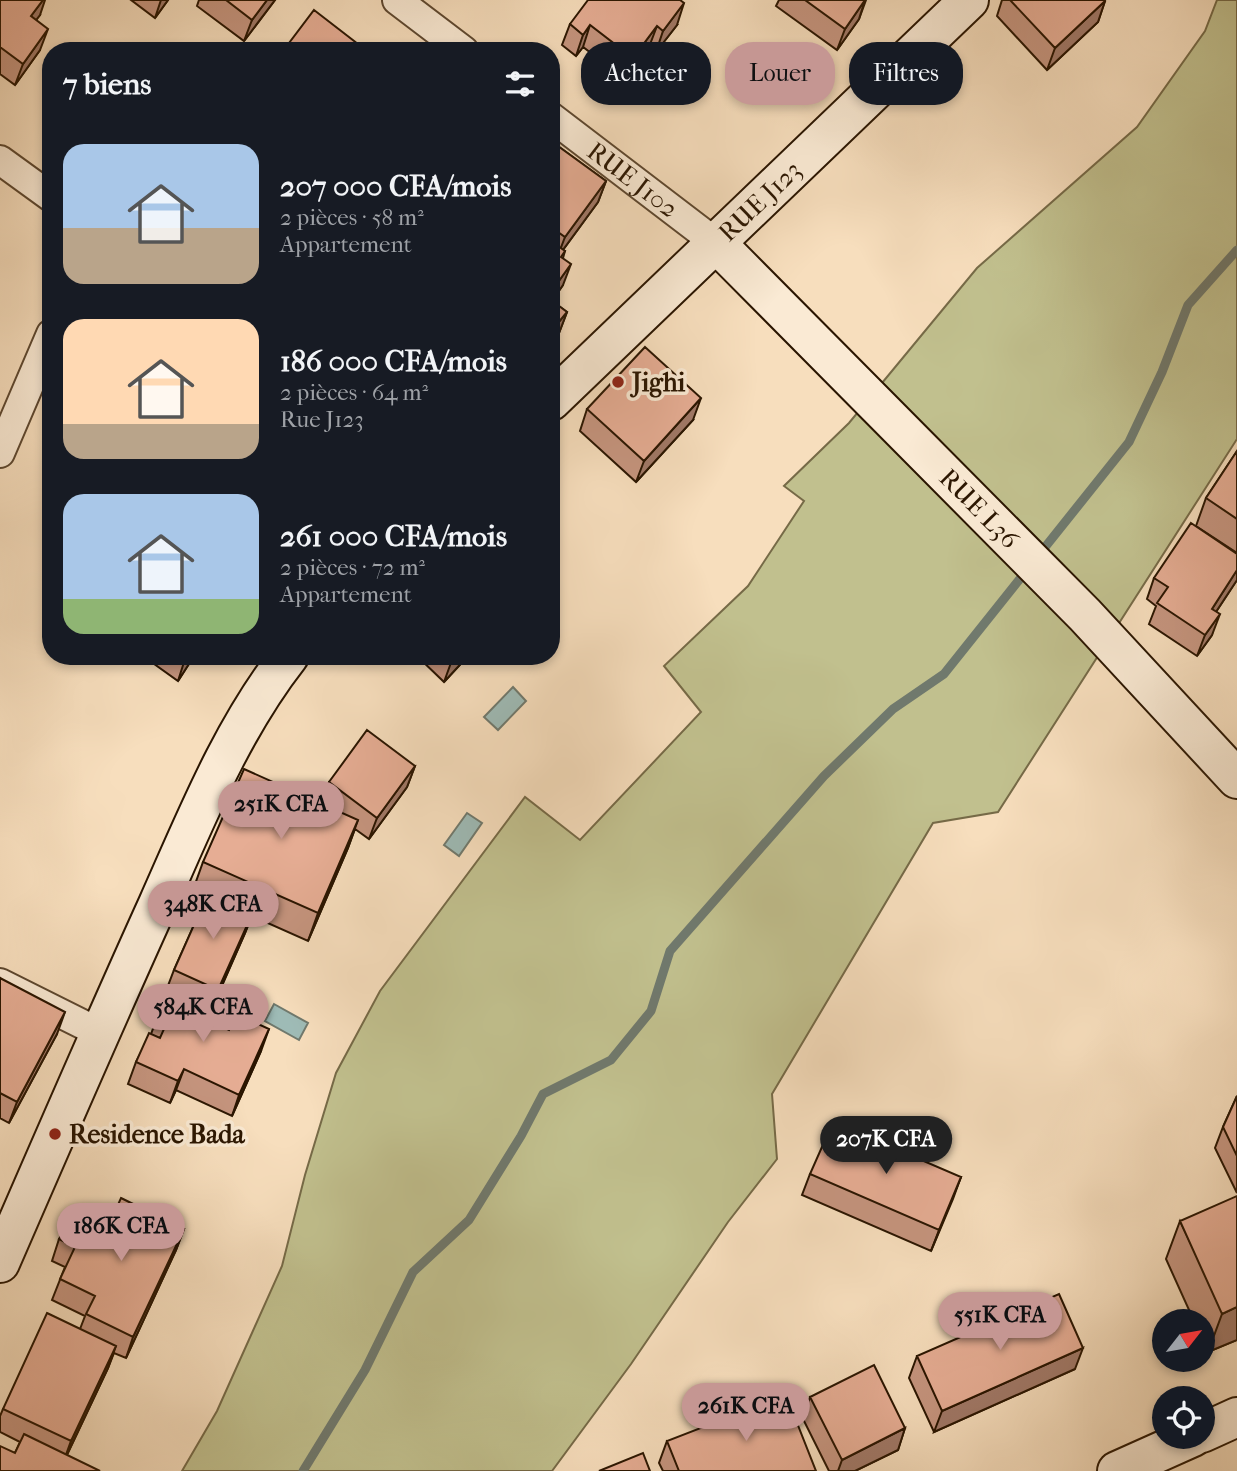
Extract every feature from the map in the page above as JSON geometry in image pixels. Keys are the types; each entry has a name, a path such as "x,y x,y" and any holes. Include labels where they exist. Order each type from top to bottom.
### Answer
{"street":[{"path":"397,0 452,42"},
{"name":"RUE J123","path":"560,392 969,0"},
{"name":"RUE J102","path":"560,124 716,243"},
{"path":"0,160 42,190"},
{"name":"RUE L36","path":"716,243 1085,615 1237,779"},
{"path":"0,453 42,355"},
{"path":"0,1263 211,787 254,706 283,665"},
{"path":"0,984 100,1033"},
{"path":"1215,1427 1237,1417"},
{"path":"1117,1471 1167,1449"}],"shaded area":[{"path":"1217,0 1237,0 1237,439 998,812 933,823 772,1094 777,1159 728,1222 631,1364 552,1471 182,1471 217,1411 282,1266 305,1175 336,1073 380,991 525,797 580,840 701,712 664,666 748,586 804,501 784,486 849,423 977,268 1137,127 1205,31"}],"water":[{"path":"513,687 526,701 498,730 484,717"},
{"path":"467,813 482,823 459,856 444,845"},
{"path":"274,1004 308,1023 299,1040 265,1021"}],"building":[{"path":"0,0 43,0 31,16 48,29 23,64 0,47"},
{"path":"226,0 267,0 252,20"},
{"path":"588,0 680,0 684,3 663,31 657,26 645,42 612,42 590,25 583,35 570,24"},
{"path":"805,0 865,0 845,29"},
{"path":"1010,0 1104,0 1105,1 1055,48"},
{"path":"314,10 355,42 290,42"},
{"path":"560,148 606,181 565,237 560,233"},
{"path":"560,247 565,251 561,257 571,264 560,279"},
{"path":"560,307 567,312 560,321"},
{"path":"645,347 701,398 644,461 587,409"},
{"path":"1237,451 1237,519 1206,498"},
{"path":"1191,523 1237,554 1237,570 1212,609 1220,614 1205,635 1157,603 1168,587 1154,578"},
{"path":"367,730 415,766 377,818 329,782"},
{"path":"244,769 358,820 318,913 203,862"},
{"path":"209,891 253,912 218,990 174,970"},
{"path":"0,978 65,1012 17,1102 0,1093"},
{"path":"180,988 214,1004 207,1020 229,1030 236,1014 269,1029 239,1095 184,1069 178,1081 136,1062 149,1033 160,1038 168,1020 158,1015 164,1001 172,1005"},
{"path":"1237,1096 1237,1156 1223,1127"},
{"path":"833,1122 961,1177 939,1230 810,1174"},
{"path":"1237,1196 1237,1307 1222,1314 1180,1221"},
{"path":"121,1198 184,1229 133,1337 86,1314 95,1296 60,1279 75,1247 59,1239 66,1226 79,1233 87,1217 108,1227"},
{"path":"1059,1294 1083,1348 942,1411 917,1356"},
{"path":"47,1313 116,1346 71,1441 3,1409"},
{"path":"874,1365 905,1428 842,1460 810,1397"},
{"path":"786,1395 816,1471 679,1471 667,1441"},
{"path":"24,1434 100,1471 0,1471 0,1446 15,1453"},
{"path":"643,1453 650,1471 599,1471"}],"waterway":[{"path":"1038,556 1129,442 1162,372 1188,305 1237,250"},
{"path":"303,1471 365,1370 413,1272 469,1220 521,1136 543,1094 611,1060 651,1011 670,951 824,776 893,709 944,674 1027,570"}],"place":[{"name":"Jighi","path":"618,382"},
{"name":"Residence Bada","path":"55,1134"}]}
